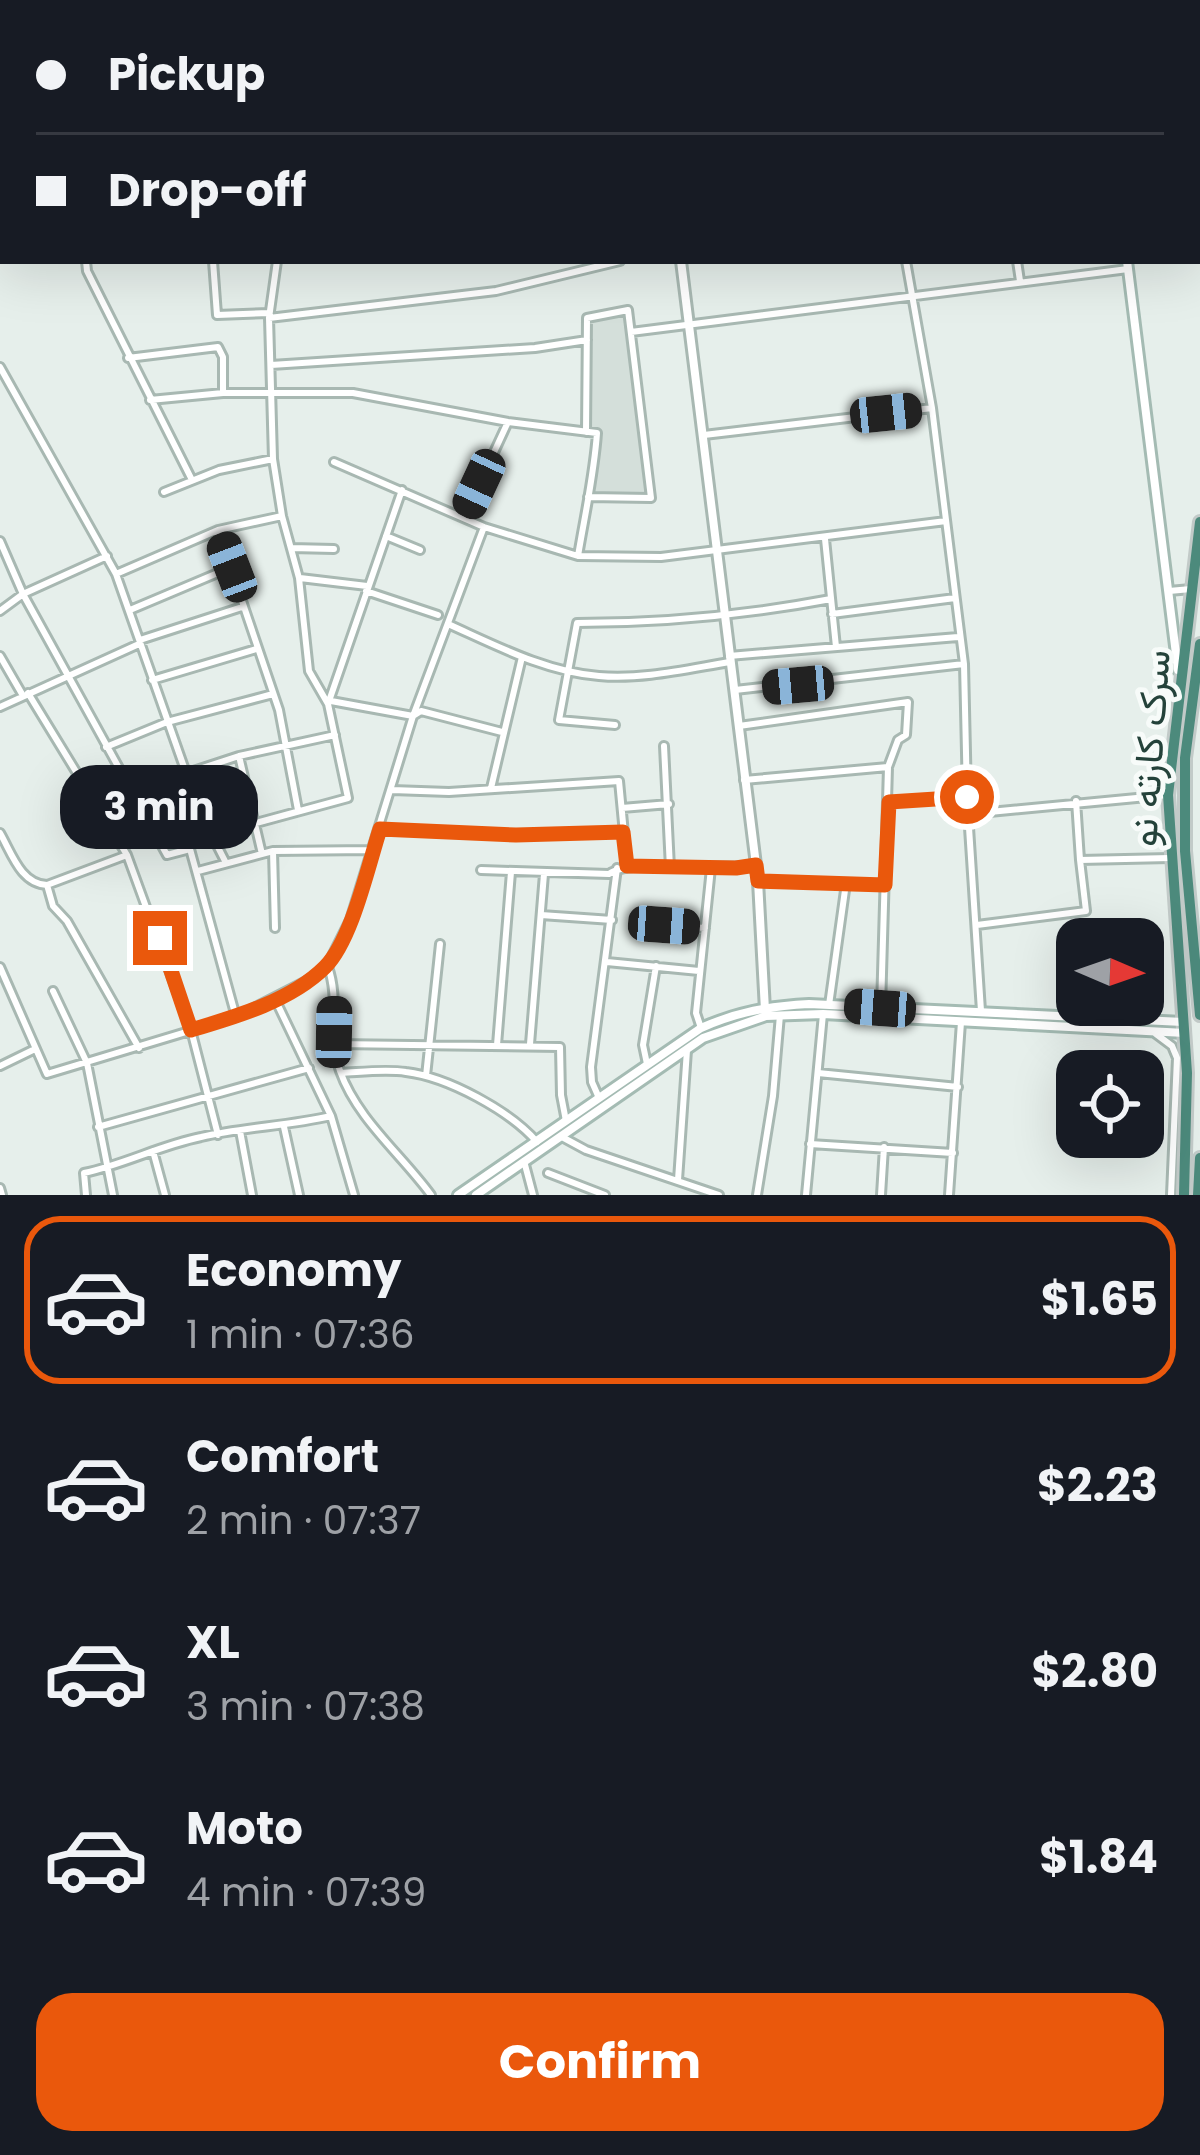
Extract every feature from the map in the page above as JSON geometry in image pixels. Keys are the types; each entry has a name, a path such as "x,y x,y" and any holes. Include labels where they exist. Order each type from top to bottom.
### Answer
{"highway":[{"name":"سرک کارته نو","path":"1200,522 1191,589 1194,729 1185,851 1200,1015"},
{"name":"سرک کارته نو","path":"1184,1195 1185,1028 1168,795 1180,689 1195,640"},
{"path":"1186,1158 1200,1158 1198,1195"}],"main road":[{"path":"681,264 758,881 766,1011"},
{"path":"1128,265 1180,689"},
{"path":"458,1195 701,1028 734,1014 830,1005 1056,1018"},
{"path":"476,1195 687,1046 766,1011 1056,1024"},
{"path":"1148,1026 1185,1028"}],"street":[{"path":"86,264 128,358 192,480"},
{"path":"213,264 217,315 269,316 496,291 600,264"},
{"path":"256,823 347,798 330,702 309,671 298,578 281,516 273,459 269,316 277,264"},
{"path":"907,264 932,408 964,664 981,1011"},
{"path":"1018,264 1020,281"},
{"path":"631,332 1056,280 1128,265"},
{"path":"586,432 587,318 628,310 651,498 588,496"},
{"path":"271,365 535,348 587,340"},
{"path":"128,358 218,347 224,357 223,393"},
{"path":"0,367 116,574 185,770"},
{"path":"150,400 223,393 353,393 508,422 598,433 593,488 578,556"},
{"path":"702,435 932,408"},
{"path":"465,515 508,422"},
{"path":"164,492 273,459"},
{"path":"334,462 484,526 578,556 661,557 946,521"},
{"path":"330,702 402,490"},
{"path":"116,574 218,530 281,516"},
{"path":"0,968 47,1074 236,1017 327,966 350,920 413,716 484,526"},
{"path":"218,530 273,694 298,810"},
{"path":"386,536 421,550"},
{"path":"825,539 836,647"},
{"path":"0,541 23,594 167,855 190,849 236,1017"},
{"path":"291,548 334,549"},
{"path":"0,611 23,594 107,556"},
{"path":"130,610 232,567"},
{"path":"298,578 367,589 439,615"},
{"path":"1169,591 1191,589"},
{"path":"832,614 955,598"},
{"path":"615,725 559,720 577,622 654,623 831,599"},
{"path":"0,707 140,642 242,607"},
{"path":"448,625 523,657 599,676 958,637"},
{"path":"152,680 256,649"},
{"path":"0,656 127,855 191,1030 218,1135"},
{"path":"490,790 523,657"},
{"path":"733,690 964,664"},
{"path":"106,747 167,722 273,694"},
{"path":"330,702 413,716 421,711 502,732"},
{"path":"737,726 908,702 906,735 898,740 888,766 880,1008"},
{"path":"226,863 181,775 185,770 335,735"},
{"path":"664,746 670,868"},
{"path":"239,756 262,854"},
{"path":"744,780 888,766"},
{"path":"392,790 490,790 619,781 622,867 591,1067 599,1098"},
{"path":"968,814 1168,795"},
{"path":"889,802 967,797"},
{"path":"977,926 1086,911 1076,801"},
{"path":"622,808 669,804"},
{"path":"380,829 516,835 623,832"},
{"path":"0,833 28,880 47,886 127,855"},
{"path":"198,872 273,851 371,850"},
{"path":"273,851 275,928"},
{"path":"1080,860 1170,858"},
{"path":"481,870 609,874 622,867 756,865"},
{"path":"701,1028 696,1013 711,868"},
{"path":"497,1045 511,872"},
{"path":"530,1045 544,874"},
{"path":"758,881 885,885"},
{"path":"830,1005 845,883"},
{"path":"47,886 52,906 67,921 140,1049"},
{"path":"542,916 612,920"},
{"path":"664,925 704,928"},
{"path":"426,1076 440,944"},
{"path":"607,962 699,971"},
{"path":"327,966 333,982 334,1044 340,1073 393,1154 431,1195"},
{"path":"647,1064 644,1045 656,966"},
{"path":"52,991 87,1063 113,1195"},
{"path":"275,999 331,1116 354,1195"},
{"path":"806,1195 823,1014"},
{"path":"757,1195 780,1015"},
{"path":"949,1195 961,1022"},
{"path":"1148,1026 1172,1046 1177,1058 1171,1195"},
{"path":"334,1044 560,1047 566,1121"},
{"path":"678,1181 687,1046"},
{"path":"0,1066 34,1049"},
{"path":"98,1127 309,1068"},
{"path":"340,1073 401,1071 426,1076 518,1121 537,1142"},
{"path":"818,1073 958,1087"},
{"path":"86,1195 84,1172 218,1135 331,1116"},
{"path":"284,1127 299,1195"},
{"path":"240,1131 252,1195"},
{"path":"562,1137 586,1150 719,1195"},
{"path":"809,1144 953,1153"},
{"path":"880,1195 884,1147"},
{"path":"153,1151 165,1195"},
{"path":"524,1161 533,1195"},
{"path":"548,1173 604,1195"}],"shaded area":[{"path":"626,315 649,497 595,495 599,432 586,430 590,320"}],"route":[{"path":"160,938 191,1030 275,999 327,966 350,920 380,829 516,835 623,832 627,866 756,865 758,881 885,885 889,802 967,797"}]}
